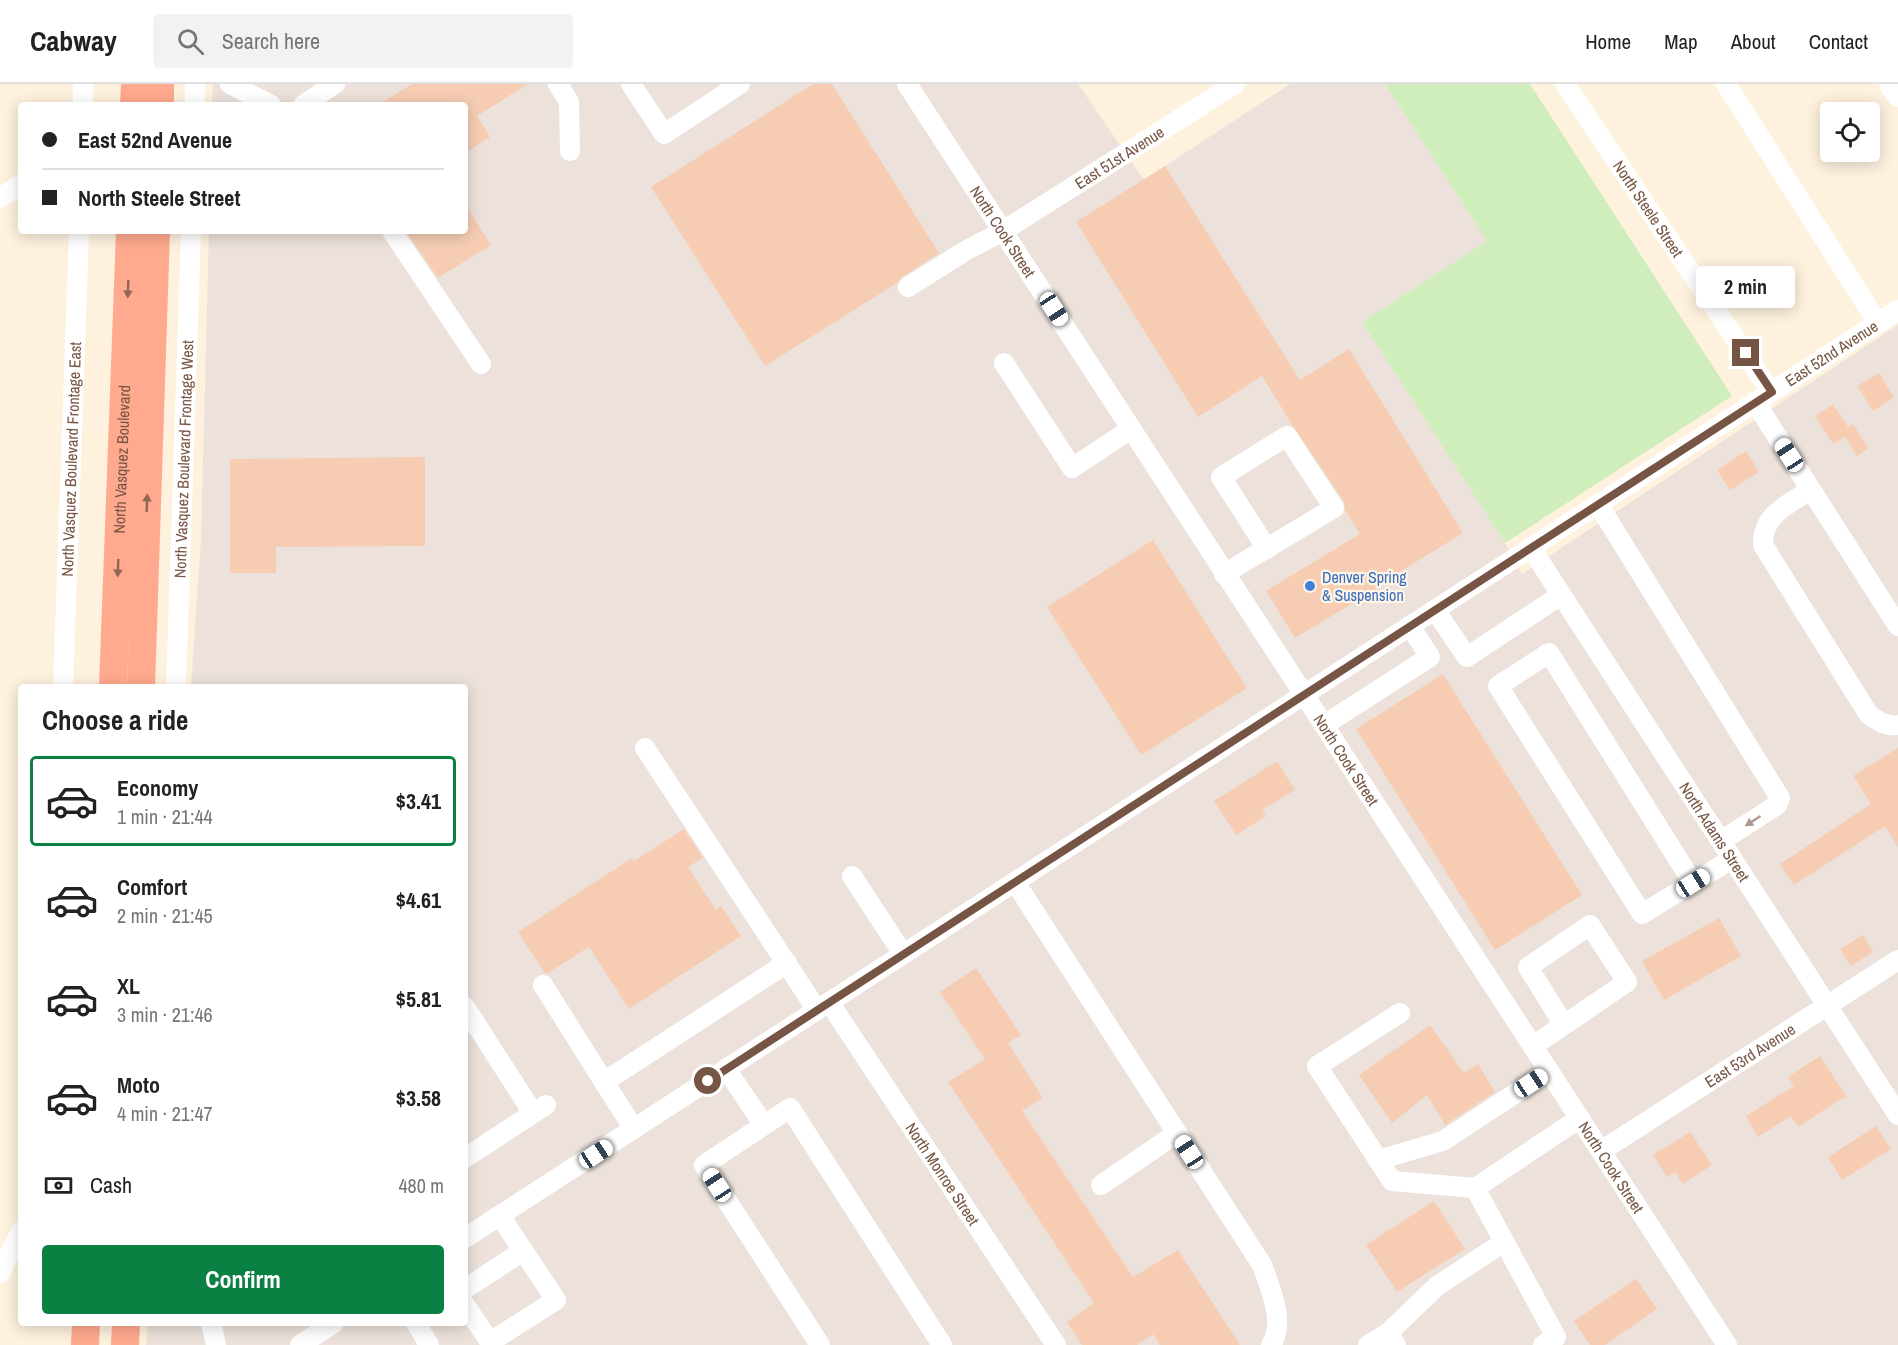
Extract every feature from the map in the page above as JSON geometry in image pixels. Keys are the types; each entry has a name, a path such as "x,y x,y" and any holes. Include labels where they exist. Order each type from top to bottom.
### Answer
{"highway":[{"path":"134,102 135,84"},
{"path":"160,84 160,102"},
{"name":"North Vasquez Boulevard","path":"113,684 130,234"},
{"name":"North Vasquez Boulevard","path":"141,684 156,234"},
{"path":"85,1345 86,1326"},
{"path":"125,1345 126,1326"}],"street":[{"path":"83,84 83,102"},
{"path":"195,84 195,102"},
{"path":"230,84 265,102"},
{"path":"309,102 335,84"},
{"path":"558,84 569,102 570,151"},
{"path":"631,84 664,134 740,84"},
{"name":"North Cook Street","path":"907,84 1727,1345"},
{"name":"East 51st Avenue","path":"908,287 965,250 1003,231 1235,84"},
{"name":"North Steele Street","path":"1565,84 1763,397 1811,490 1898,626"},
{"path":"1725,84 1878,323"},
{"path":"1890,84 1898,97"},
{"path":"0,176 2,196 18,186"},
{"name":"North Vasquez Boulevard Frontage East","path":"63,684 79,234"},
{"name":"North Vasquez Boulevard Frontage West","path":"176,684 191,234"},
{"path":"394,234 481,364"},
{"name":"East 52nd Avenue","path":"468,1236 1763,397 1897,313"},
{"path":"1004,363 1072,468 1131,429"},
{"path":"1224,574 1266,549 1334,508 1287,436 1221,477 1266,549"},
{"path":"1811,490 1776,512 1763,532 1763,545 1869,715 1880,722 1898,725"},
{"path":"1598,504 1780,798 1777,805 1721,842"},
{"name":"North Adams Street","path":"1531,548 1898,1115"},
{"path":"1435,610 1467,657 1561,595"},
{"path":"1323,725 1430,657 1410,626"},
{"path":"1693,883 1549,653 1498,686 1642,914 1693,883 1732,859"},
{"name":"North Monroe Street","path":"645,748 787,963 823,1006 1056,1345"},
{"path":"852,876 903,954"},
{"path":"1015,882 1262,1265 1277,1309 1275,1338 1271,1345"},
{"path":"1533,1046 1564,1025 1627,982 1590,925 1528,967 1564,1025"},
{"name":"East 53rd Avenue","path":"1601,1151 1898,960"},
{"path":"604,1082 787,963"},
{"path":"543,985 634,1129"},
{"path":"468,1011 540,1109 468,1156"},
{"path":"1400,1013 1317,1066 1392,1181 1475,1188 1580,1118"},
{"path":"726,1069 764,1125"},
{"path":"1378,1160 1443,1141 1549,1071"},
{"path":"820,1345 704,1165 790,1108 942,1345"},
{"path":"1101,1185 1177,1133"},
{"path":"1475,1188 1556,1337 1543,1345"},
{"path":"468,1309 490,1342 556,1300 500,1216"},
{"path":"0,1273 18,1237"},
{"path":"1368,1345 1392,1339 1437,1286 1504,1242"},
{"path":"468,1287 523,1251"},
{"path":"212,1326 216,1345"},
{"path":"300,1345 329,1326"},
{"path":"418,1326 429,1345"}],"shaded area":[{"path":"213,84 1078,84 1144,180 1290,84 1385,84 1487,241 1362,322 1505,543 1522,574 1898,325 1898,1345 146,1345 148,1326 468,1326 468,684 191,684 201,539 209,234 468,234 468,102 212,102"}],"green space":[{"path":"1385,84 1530,84 1732,396 1505,543 1362,322 1487,241"}],"building":[{"path":"412,84 528,84 477,116 490,137 468,151 468,102 383,102"},
{"path":"813,84 832,84 939,253 902,277 897,283 765,366 651,187"},
{"path":"1165,166 1300,380 1349,349 1463,533 1295,638 1266,591 1360,534 1345,510 1344,501 1262,376 1198,417 1076,222"},
{"path":"468,209 491,245 438,278 408,234 468,234"},
{"path":"1879,373 1894,397 1873,411 1857,386"},
{"path":"1833,404 1848,427 1853,424 1868,448 1857,456 1845,437 1833,444 1815,416"},
{"path":"1746,451 1759,472 1730,490 1717,470"},
{"path":"425,457 425,546 276,547 276,573 230,573 230,459"},
{"path":"1153,540 1247,688 1141,755 1047,607"},
{"path":"1443,674 1582,895 1495,950 1356,729"},
{"path":"1898,748 1898,847 1885,826 1794,885 1780,864 1871,804 1853,776"},
{"path":"1277,761 1295,790 1262,810 1266,816 1236,835 1214,801"},
{"path":"684,829 703,858 688,867 716,910 721,906 741,936 629,1009 589,947 546,974 518,932 632,858 634,861"},
{"path":"1719,918 1741,956 1664,1000 1642,961"},
{"path":"1863,935 1873,952 1851,966 1840,949"},
{"path":"976,968 1021,1035 1008,1043 1043,1098 1022,1111 1133,1277 1178,1250 1240,1345 1160,1345 1153,1334 1137,1345 1082,1345 1067,1322 1094,1303 948,1082 985,1059 940,992"},
{"path":"1430,1025 1464,1073 1478,1064 1495,1092 1445,1125 1427,1095 1392,1123 1359,1075"},
{"path":"1820,1056 1846,1096 1798,1127 1791,1116 1758,1137 1746,1116 1794,1086 1788,1077"},
{"path":"1876,1126 1891,1149 1842,1180 1828,1157"},
{"path":"1690,1132 1712,1165 1683,1184 1675,1172 1667,1177 1653,1155"},
{"path":"1434,1201 1465,1249 1397,1292 1366,1245"},
{"path":"1636,1279 1657,1309 1605,1345 1590,1345 1574,1321"}],"place":[{"name":"Denver Spring & Suspension","path":"1310,586"}],"route":[{"path":"708,1081 1772,392 1746,353"}]}
